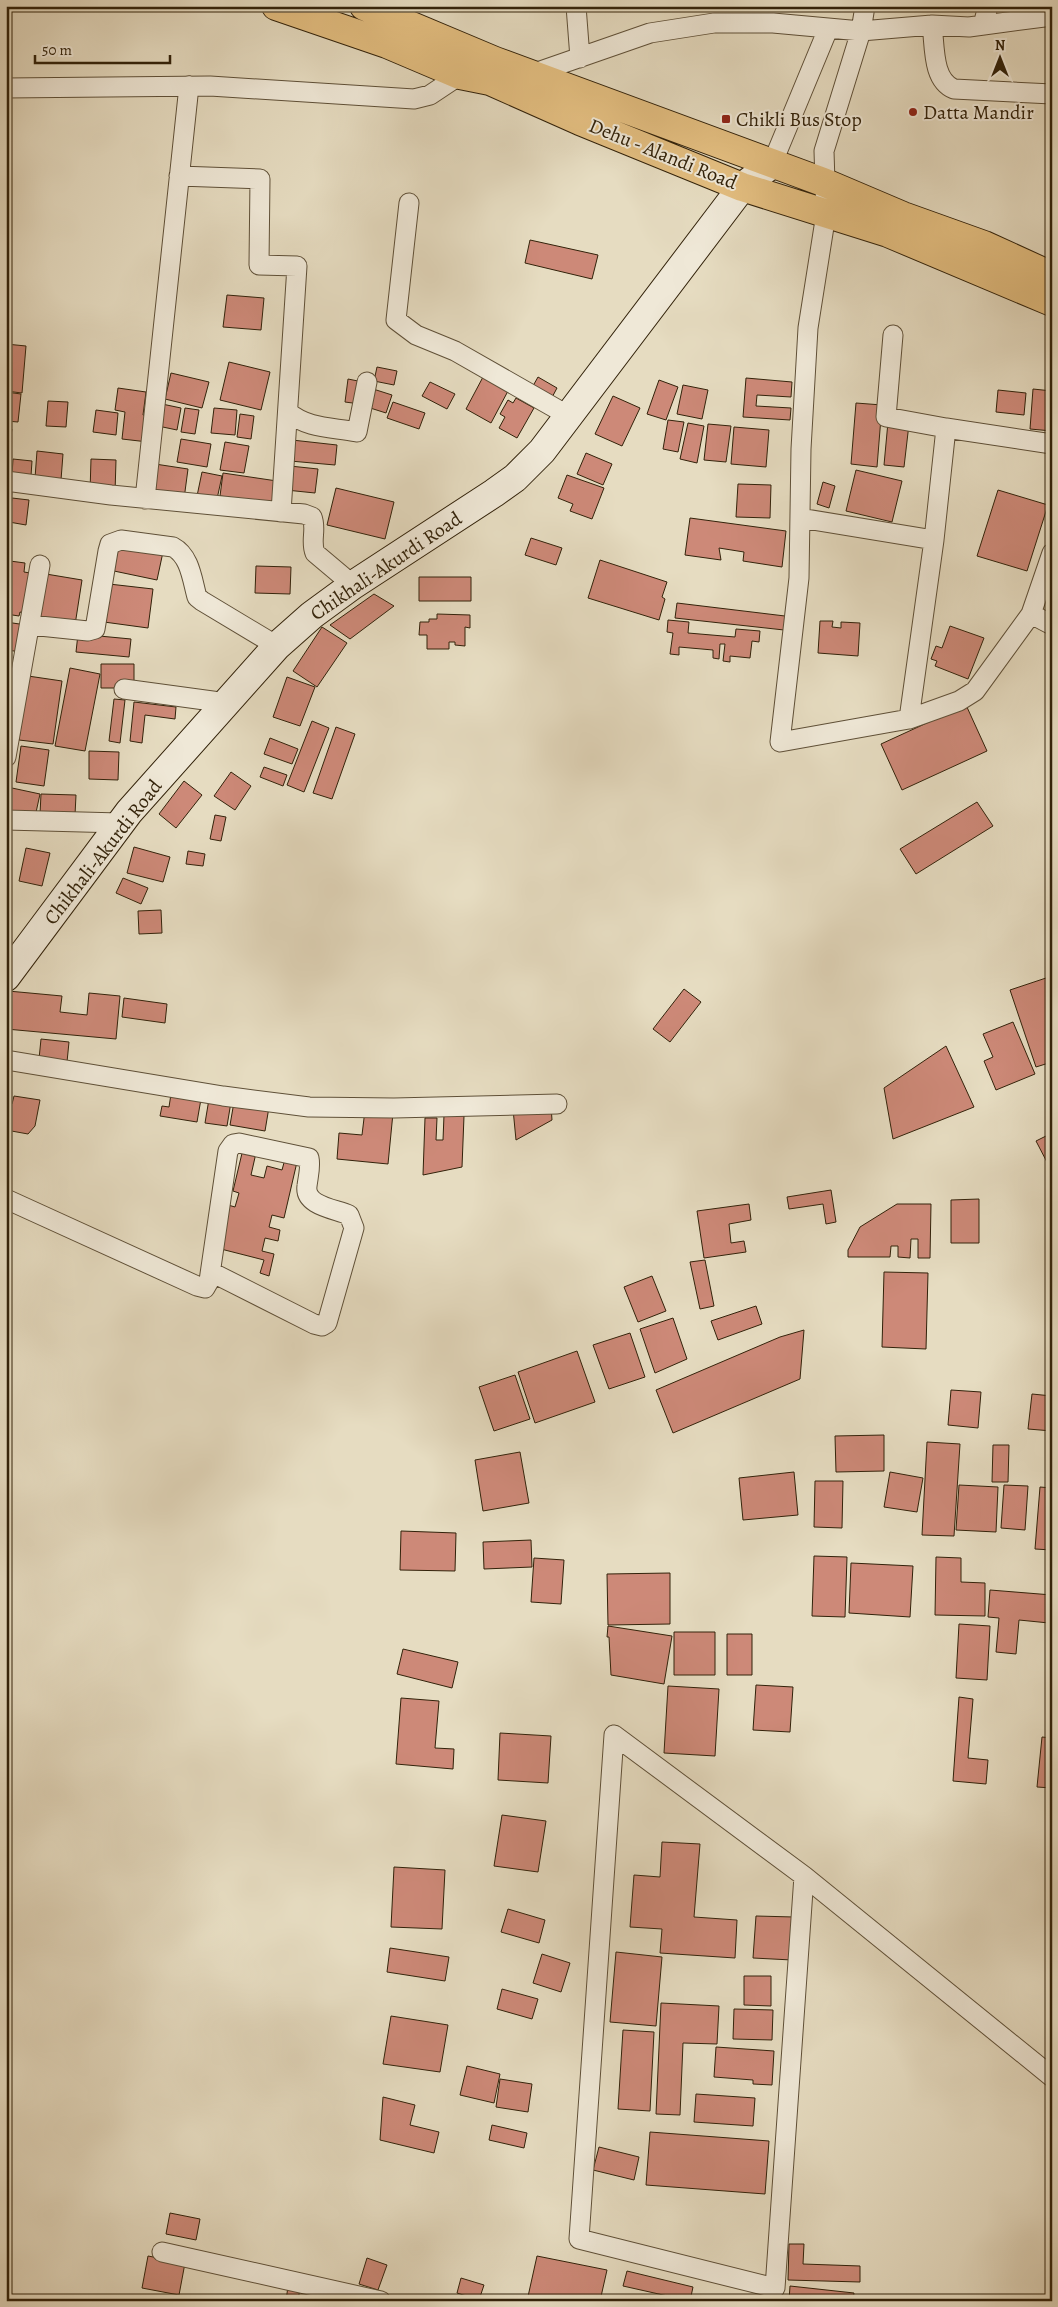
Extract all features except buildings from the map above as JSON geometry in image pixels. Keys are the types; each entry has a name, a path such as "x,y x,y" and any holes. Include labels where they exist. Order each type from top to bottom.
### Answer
{"main road":[{"name":"Dehu - Alandi Road","path":"276,6 392,23 824,182 903,216 984,245 1052,276"},
{"name":"Dehu - Alandi Road","path":"364,6 392,23 460,75 490,81 580,121 742,186 888,233 1052,302"},
{"name":"Chikhali-Akurdi Road","path":"6,977 120,823 277,646 312,614 353,585 515,478 542,451 742,186 772,164"}],"street":[{"path":"576,6 580,58"},
{"path":"865,6 861,31 824,151 826,214 808,328 801,449 799,578 780,742 909,719 959,701 975,691 1031,614 1052,553"},
{"path":"983,25 988,6"},
{"path":"532,74 650,33 714,23 773,23 861,31 932,25 983,25 1052,16"},
{"path":"932,25 938,68 941,80 947,86 954,89 1052,94"},
{"path":"772,164 828,29"},
{"path":"6,88 189,86 414,99 430,95 460,75"},
{"path":"145,498 189,86"},
{"path":"179,176 260,179 259,265 297,266 281,512"},
{"path":"409,203 396,320 416,335 455,351 569,416"},
{"path":"893,335 886,418 1052,444"},
{"path":"288,412 298,420 314,426 356,432 367,382"},
{"path":"909,719 934,540 946,428"},
{"path":"6,481 312,517 314,522 312,546 315,553 353,585"},
{"path":"800,518 934,540"},
{"path":"30,625 88,631 94,629 110,544 121,540 173,547 180,551 185,556 198,597 202,601 277,646"},
{"path":"6,757 40,565"},
{"path":"1031,614 1052,625"},
{"path":"124,689 226,703"},
{"path":"6,820 120,823"},
{"path":"6,1060 195,1092 309,1107 394,1108 557,1104"},
{"path":"6,1199 205,1288 211,1272 228,1151 233,1144 239,1143 310,1158 306,1192 308,1197 314,1202 349,1216 354,1228 327,1323 322,1326 314,1324 211,1272"},
{"path":"804,1876 775,2295 579,2239 614,1735 804,1876 1052,2077"},
{"path":"162,2252 380,2301"}],"place":[{"name":"Datta Mandir","path":"913,112"},
{"name":"Chikli Bus Stop","path":"726,119"}]}
